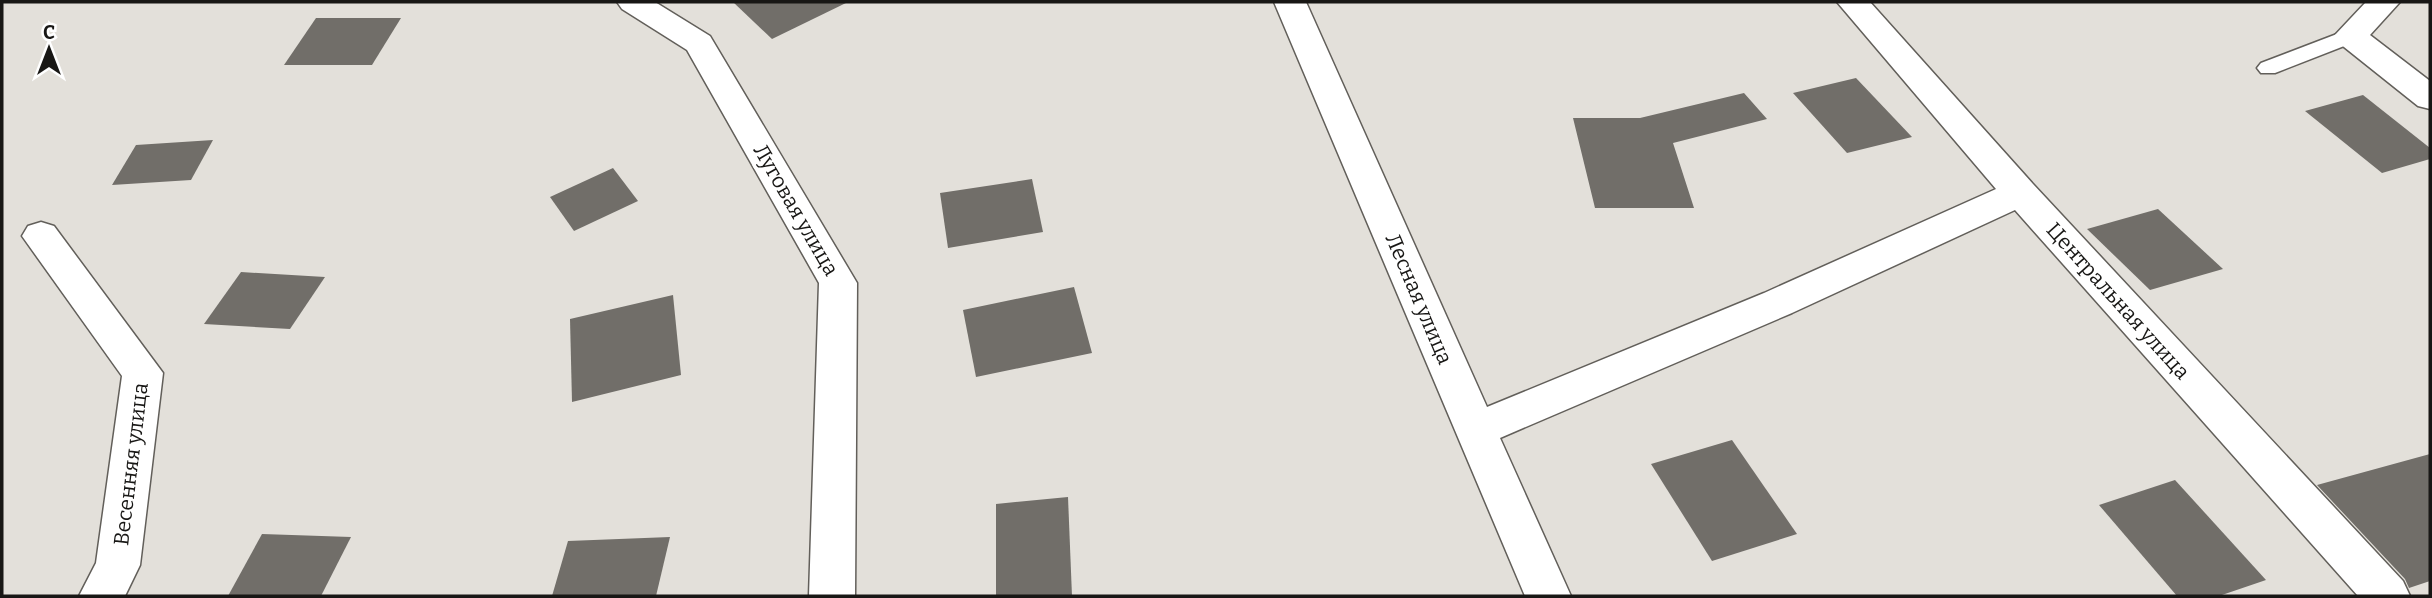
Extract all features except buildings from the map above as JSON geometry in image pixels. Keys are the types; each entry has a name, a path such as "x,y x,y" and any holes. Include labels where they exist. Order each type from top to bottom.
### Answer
{"street":[{"name":"Луговая улица","path":"633,2 699,43 838,283 832,596"},
{"name":"Лесная улица","path":"1290,2 1548,596"},
{"name":"Центральная улица","path":"1853,2 2020,193 2387,596"},
{"path":"2384,2 2350,36 2430,98"},
{"path":"1476,430 1778,303 2020,193"},
{"name":"Весенняя улица","path":"41,236 143,373 118,565 102,596"}],"lane":[{"path":"2268,68 2350,36"}]}
